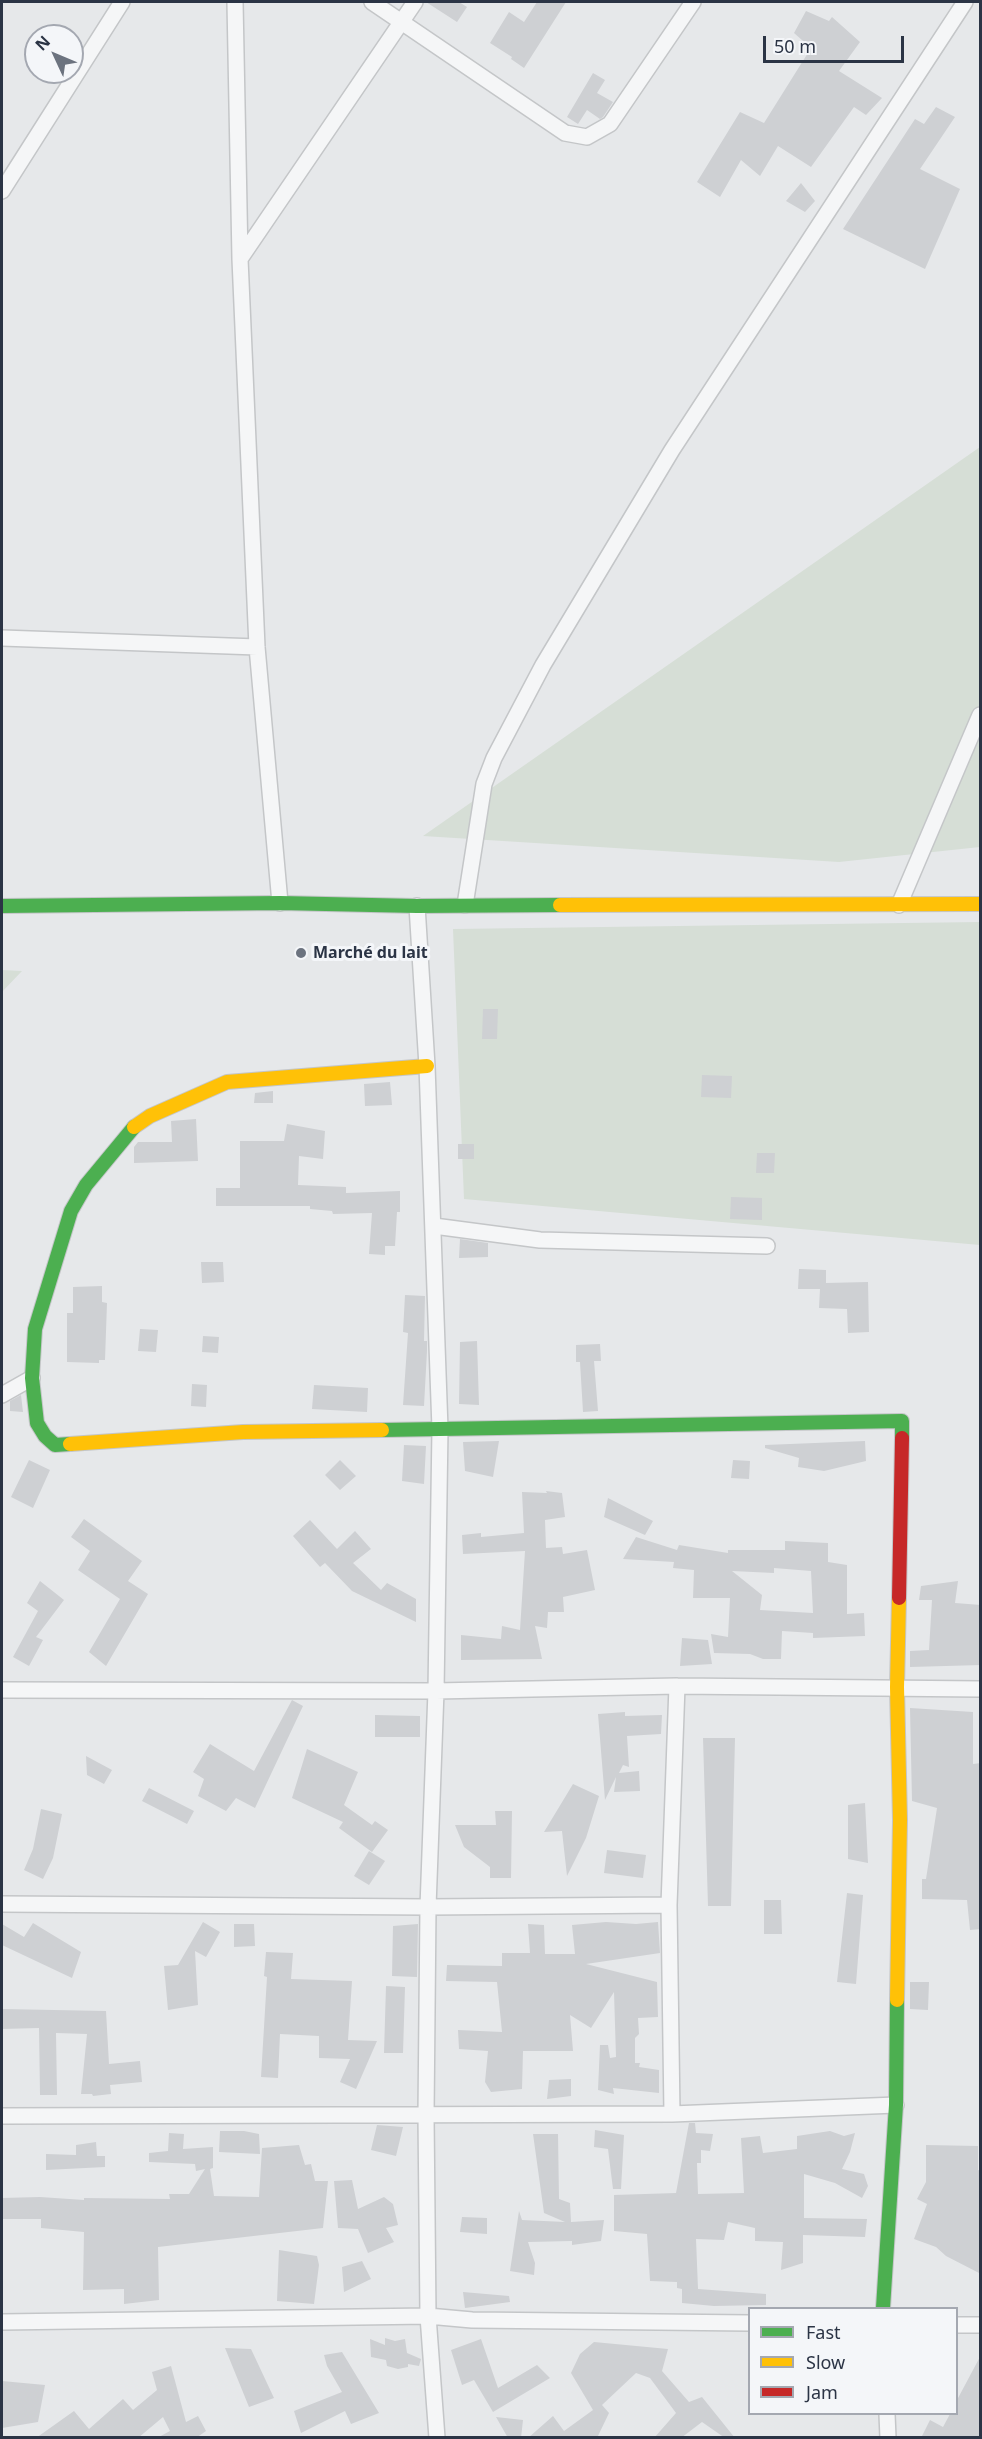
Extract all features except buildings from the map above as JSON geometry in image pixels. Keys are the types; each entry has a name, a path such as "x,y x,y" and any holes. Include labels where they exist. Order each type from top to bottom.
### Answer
{"main road":[{"path":"2,906 280,903 417,906 981,904"},
{"path":"428,1066 227,1082 150,1116 134,1127 86,1185 71,1211 35,1329 32,1378 37,1423 45,1436 56,1445 243,1432 902,1421 897,1687 900,1820 896,2105 883,2307"}],"street":[{"path":"2,191 122,2"},
{"path":"236,2 240,259 257,647 280,903"},
{"path":"372,2 565,133 587,137 610,124 693,2"},
{"path":"240,259 415,2"},
{"path":"465,905 484,784 494,758 543,665 672,450 965,2"},
{"path":"2,638 257,647"},
{"path":"899,905 981,715"},
{"path":"417,906 428,1066 440,1429 436,1691 428,1907 426,2115 428,2316 437,2438"},
{"path":"434,1226 540,1240 767,1246"},
{"path":"2,1395 32,1378"},
{"path":"672,2115 669,1905 677,1686"},
{"path":"2,1690 436,1691 677,1686 981,1689"},
{"path":"2,1904 428,1907 669,1905"},
{"path":"2,2116 672,2115 896,2105"},
{"path":"2,2322 428,2316 472,2320 748,2323"},
{"path":"958,2325 981,2325"},
{"path":"887,2415 888,2438"}],"shaded area":[{"path":"980,447 980,847 839,862 423,836"},
{"path":"980,922 980,1245 464,1199 453,929"},
{"path":"2,970 22,971 2,992"}],"traffic: fast":[{"path":"2,906 280,903 417,906 560,905"},
{"path":"70,1444 55,1445 45,1436 37,1423 32,1378 35,1329 71,1211 86,1185 134,1127"},
{"path":"382,1430 902,1421 902,1438"},
{"path":"883,2307 896,2105 897,2000"}],"traffic: slow":[{"path":"560,905 980,904"},
{"path":"134,1127 150,1116 227,1082 427,1066"},
{"path":"70,1444 243,1432 382,1430"},
{"path":"897,2000 900,1820 897,1687 899,1598"}],"traffic: jam":[{"path":"899,1598 902,1438"}],"place":[{"name":"Marché du lait","path":"301,953"}]}
